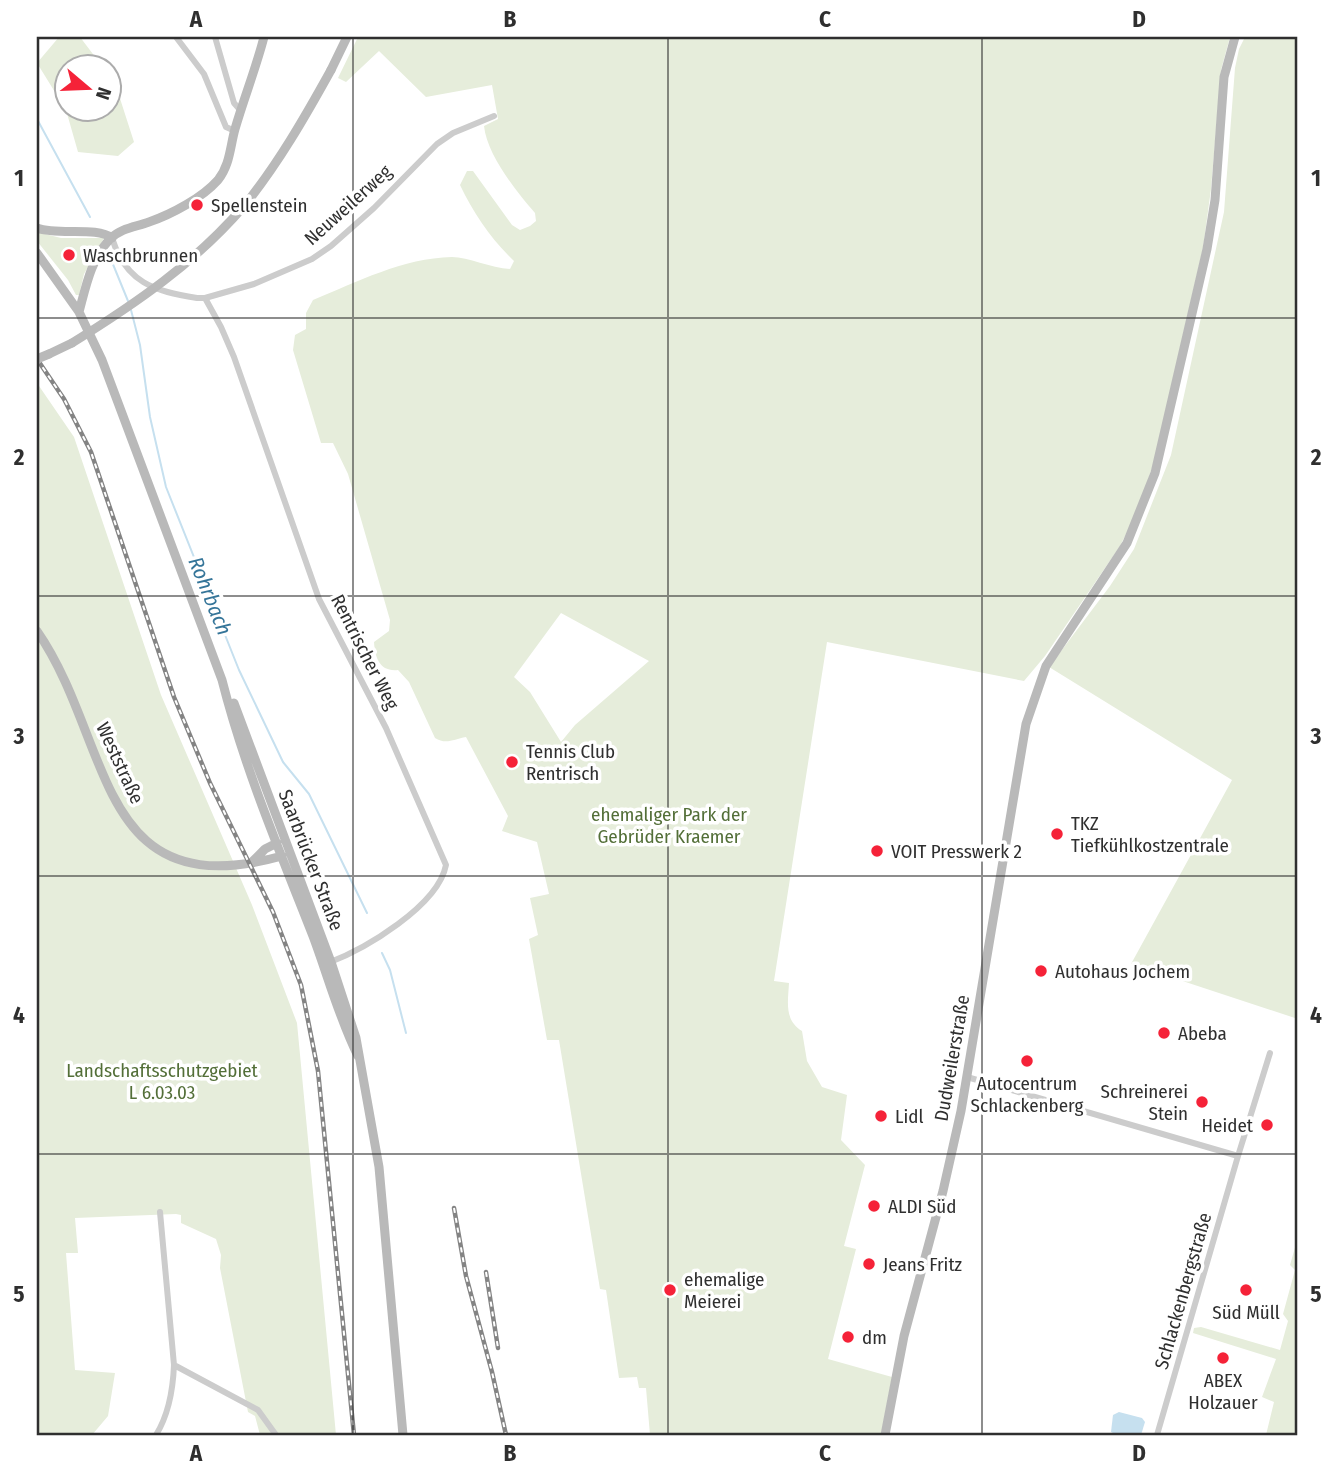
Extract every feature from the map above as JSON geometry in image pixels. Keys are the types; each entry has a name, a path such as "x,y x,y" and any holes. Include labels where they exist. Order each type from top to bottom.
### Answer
{"main road":[{"path":"79,312 88,277 96,259 112,237 164,216 212,186 228,162 234,131 264,37"},
{"path":"37,359 72,343 118,315 160,285 222,229 267,176 296,132 347,37"},
{"name":"Dudweilerstraße","path":"885,1435 904,1336 951,1156 967,1077 1026,724 1038,684 1055,651 1127,543 1154,473 1207,249 1215,200 1224,77 1235,37"},
{"path":"37,228 57,232 98,232 112,237"},
{"name":"Saarbrücker Straße","path":"37,253 79,312 102,360 222,680 228,704 356,1038 379,1167 403,1435"},
{"name":"Weststraße","path":"37,631 64,677 116,801 145,841 173,858 198,866 225,867 282,856"},
{"path":"282,844 282,856"},
{"name":"Weststraße","path":"252,862 265,849 282,844"},
{"name":"Saarbrücker Straße","path":"282,856 328,963"}],"street":[{"path":"176,37 204,74 226,127 234,131"},
{"path":"215,37 234,103 241,111"},
{"name":"Neuweilerweg","path":"112,237 123,263 135,278 167,292 205,298 254,284 321,253 374,208 436,144 460,130 494,116"},
{"name":"Rentrischer Weg","path":"205,298 237,365 317,592 386,728 446,865 438,885 421,904 365,944 328,963"},
{"name":"Schlackenbergstraße","path":"1157,1435 1270,1053"},
{"path":"967,1077 1238,1156"},
{"path":"156,1435 168,1409 174,1365 160,1212"},
{"path":"174,1365 258,1410 276,1435"}],"green space":[{"path":"59,37 80,37 91,52 52,52 52,87 37,63"},
{"name":"ehemaliger Park der Gebrüder Kraemer","path":"358,37 1230,37 1221,70 1203,248 1153,465 1137,512 1120,546 1045,656 1024,681 827,642 774,981 789,983 790,1016 796,1027 802,1031 807,1061 822,1087 847,1095 841,1140 865,1165 844,1246 856,1249 828,1359 892,1377 881,1435 650,1435 646,1388 639,1388 637,1377 619,1378 606,1290 600,1289 559,1040 547,1040 529,939 538,935 530,898 549,894 537,842 502,831 508,816 466,737 446,741 435,738 409,682 398,670 387,669 377,658 374,642 389,631 390,620 348,474 333,443 321,443 293,350 295,335 306,329 306,313 313,300 381,272 434,258 452,257 510,269 514,261 484,226 460,185 467,171 473,171 512,225 520,230 536,221 535,213 496,160 486,137 484,126 498,119 492,85 426,97 379,51 346,82 338,78","holes":["561,613 649,661 575,725 561,742 530,692 514,677"]},
{"path":"1245,37 1298,37 1298,1019 1131,964 1232,780 1049,667 1110,586 1134,549 1171,455 1224,212 1235,68"},
{"path":"122,105 134,142 118,156 78,152 69,122 122,122"},
{"name":"Waschbrunnen","path":"37,232 61,238 104,238 84,274 79,295 76,295 68,280 37,241"},
{"name":"Landschaftsschutzgebiet L 6.03.03","path":"37,383 74,437 161,695 252,905 297,1023 336,1435 260,1435 255,1416 248,1412 216,1239 181,1223 181,1215 176,1214 75,1218 78,1253 66,1253 75,1370 115,1373 108,1416 92,1435 37,1435"},
{"path":"1298,1237 1298,1435 1266,1435 1274,1402 1262,1397 1276,1359 1193,1333 1194,1328 1201,1327 1280,1350 1288,1321 1283,1314 1295,1270 1290,1265"}],"water":[{"path":"1119,1412 1142,1418 1145,1422 1141,1435 1117,1435 1111,1432 1113,1415"}],"waterway":[{"name":"Rohrbach","path":"37,119 90,217"},
{"name":"Rohrbach","path":"110,257 128,301"},
{"name":"Rohrbach","path":"131,310 140,345 150,417 166,487 239,670 283,762 309,794 367,913"},
{"name":"Rohrbach","path":"382,953 390,970 406,1033"}],"railway":[{"path":"37,359 64,399 91,452 174,697 210,783 273,912 301,985 318,1071 354,1435"},
{"path":"454,1208 466,1276 506,1435"},
{"path":"486,1272 498,1348"}],"place":[{"name":"Spellenstein","path":"197,205"},
{"name":"Waschbrunnen","path":"69,255"},
{"name":"Tennis Club Rentrisch","path":"512,762"},
{"name":"TKZ Tiefkühlkostzentrale","path":"1057,834"},
{"name":"VOIT Presswerk 2","path":"877,851"},
{"name":"Autohaus Jochem","path":"1041,971"},
{"name":"Abeba","path":"1164,1033"},
{"name":"Autocentrum Schlackenberg","path":"1027,1061"},
{"name":"Schreinerei Stein","path":"1202,1102"},
{"name":"Lidl","path":"881,1116"},
{"name":"Heidet","path":"1267,1125"},
{"name":"ALDI Süd","path":"874,1206"},
{"name":"Jeans Fritz","path":"869,1264"},
{"name":"ehemalige Meierei","path":"670,1290"},
{"name":"Süd Müll","path":"1246,1290"},
{"name":"dm","path":"848,1337"},
{"name":"ABEX Holzauer","path":"1223,1358"}]}
